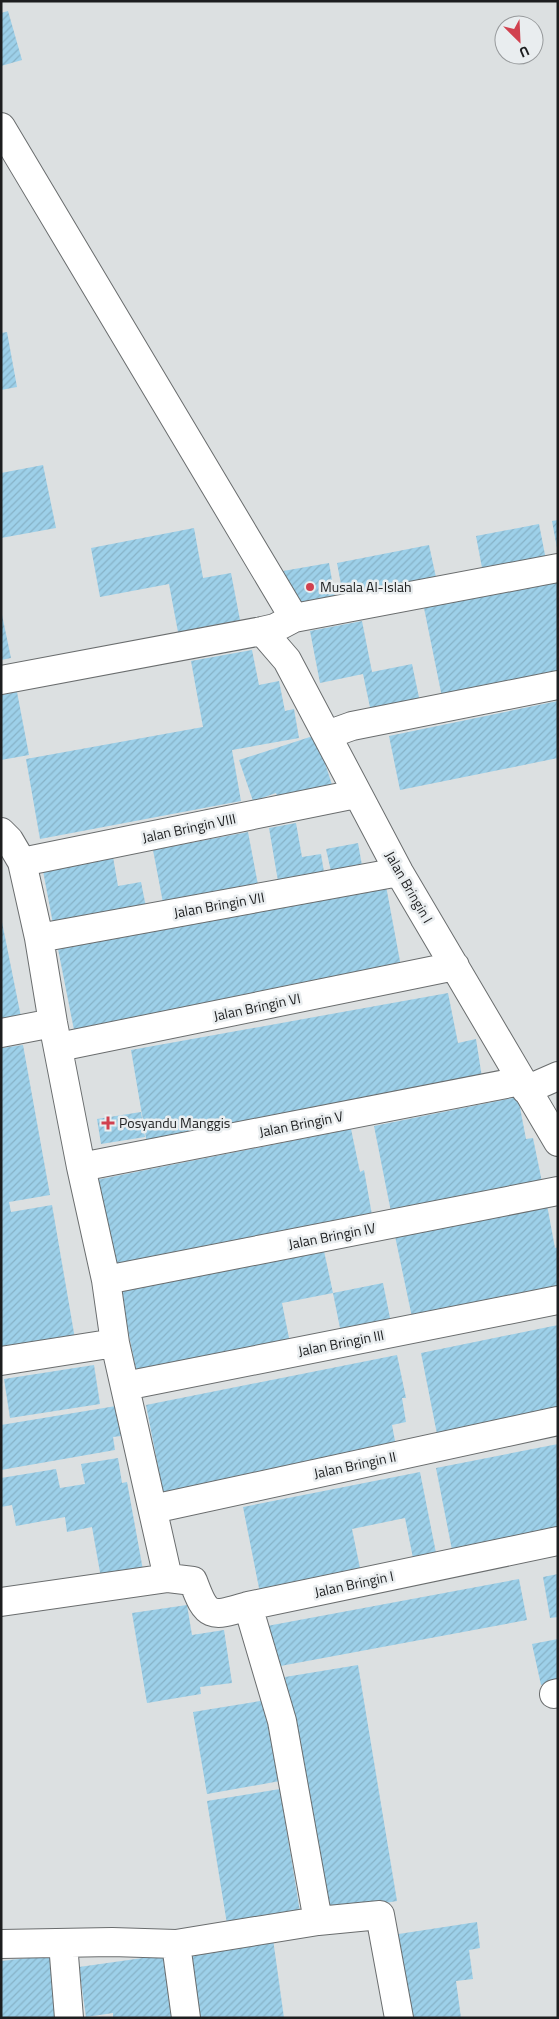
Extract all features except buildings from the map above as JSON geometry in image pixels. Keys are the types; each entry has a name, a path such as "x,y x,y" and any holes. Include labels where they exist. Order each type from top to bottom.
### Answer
{"street":[{"name":"Jalan Bringin I","path":"1,127 280,624 287,660 336,732 356,794 399,872 455,966 539,1081 558,1142"},
{"path":"1,680 558,568"},
{"path":"336,732 558,685"},
{"name":"Jalan Bringin VIII","path":"22,862 356,794"},
{"path":"1,832 9,840 22,862 39,938 81,1167 106,1280 115,1343 168,1578 1,1602"},
{"name":"Jalan Bringin VII","path":"39,938 399,872"},
{"name":"Jalan Bringin VI","path":"1,1033 56,1035 455,966"},
{"name":"Jalan Bringin V","path":"81,1167 539,1081"},
{"name":"Jalan Bringin IV","path":"106,1280 558,1191"},
{"name":"Jalan Bringin III","path":"125,1386 558,1300"},
{"path":"1,1361 115,1343"},
{"name":"Jalan Bringin II","path":"153,1509 558,1421"},
{"name":"Jalan Bringin I","path":"168,1578 193,1581 202,1604 211,1612 220,1615 248,1606 558,1541"},
{"path":"248,1606 282,1721 318,1921"},
{"path":"1,1944 112,1942 176,1944 318,1921 380,1915 399,2018"},
{"path":"63,1943 69,2018"},
{"path":"176,1944 186,2018"}],"place":[{"name":"Musala Al-Islah","path":"310,587"},
{"name":"Posyandu Manggis","path":"108,1123"}]}
